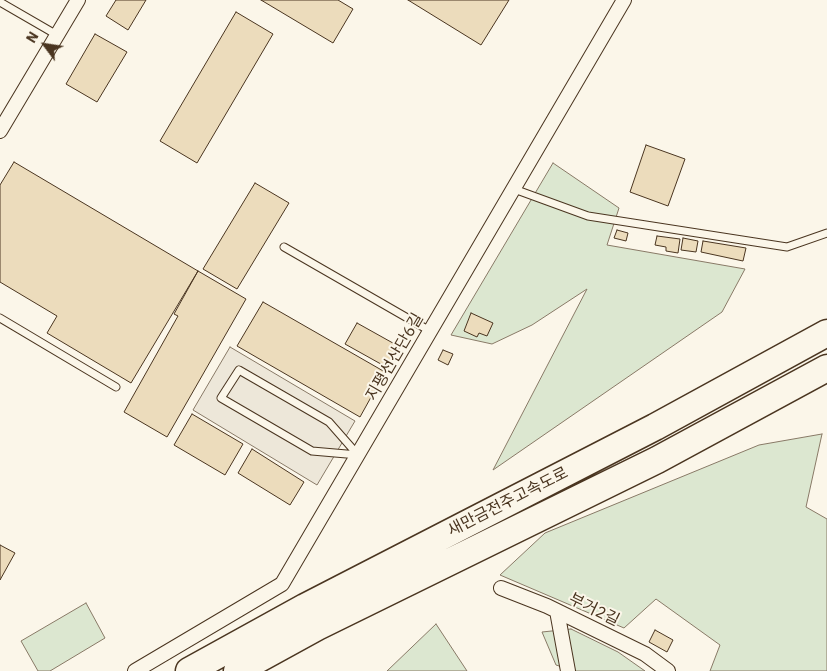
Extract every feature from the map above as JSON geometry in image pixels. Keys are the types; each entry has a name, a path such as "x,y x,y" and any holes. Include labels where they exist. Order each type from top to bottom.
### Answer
{"highway":[{"name":"새만금전주고속도로","path":"189,671 305,607 655,426 827,333"},
{"name":"새만금전주고속도로","path":"237,671 317,627 657,460 827,368"}],"street":[{"path":"0,132 78,0"},
{"name":"지평선산단6길","path":"135,671 282,584 624,0"},
{"name":"부거2길","path":"501,588 557,611 645,654 668,671"},
{"path":"557,611 568,671"}],"lane":[{"path":"0,2 58,35"},
{"path":"514,189 588,216 786,247 827,232"},
{"path":"284,247 430,331"},
{"path":"0,318 116,387"},
{"path":"239,370 329,422 358,455 312,451 221,398 239,370"}],"green space":[{"path":"553,163 619,208 607,245 745,269 722,312 493,470 587,289 532,325 492,344 451,335"},
{"path":"822,434 806,507 827,519 827,671 710,671 720,645 656,599 624,628 500,575 545,533 759,445"},
{"path":"86,603 105,638 50,671 38,671 21,641"},
{"path":"436,624 467,671 387,671"},
{"path":"571,629 618,652 645,671 575,671 556,665 542,632"}],"shaded area":[{"path":"230,347 355,421 317,485 193,410"}],"building":[{"path":"116,0 146,0 128,30 106,16"},
{"path":"261,0 338,0 353,9 333,43"},
{"path":"408,0 509,0 481,45"},
{"path":"236,12 273,34 197,163 160,141"},
{"path":"95,34 127,52 97,102 66,84"},
{"path":"646,145 685,159 668,206 630,192"},
{"path":"14,162 198,271 131,383 47,333 57,316 0,282 0,185"},
{"path":"255,183 289,203 237,289 203,269"},
{"path":"617,230 628,233 626,241 614,238"},
{"path":"657,236 680,239 678,253 666,251 666,247 655,245"},
{"path":"683,238 698,241 696,252 681,250"},
{"path":"703,241 746,248 743,261 701,252"},
{"path":"198,271 246,299 167,437 124,412 178,316 174,314"},
{"path":"263,302 385,372 360,417 237,346"},
{"path":"471,313 493,323 487,336 479,333 477,337 464,331"},
{"path":"357,323 400,347 388,368 345,344"},
{"path":"443,350 453,354 448,365 438,360"},
{"path":"192,414 243,444 225,475 174,445"},
{"path":"252,449 304,482 290,505 238,473"},
{"path":"0,545 15,553 0,580"},
{"path":"655,630 673,640 667,652 649,642"}]}
